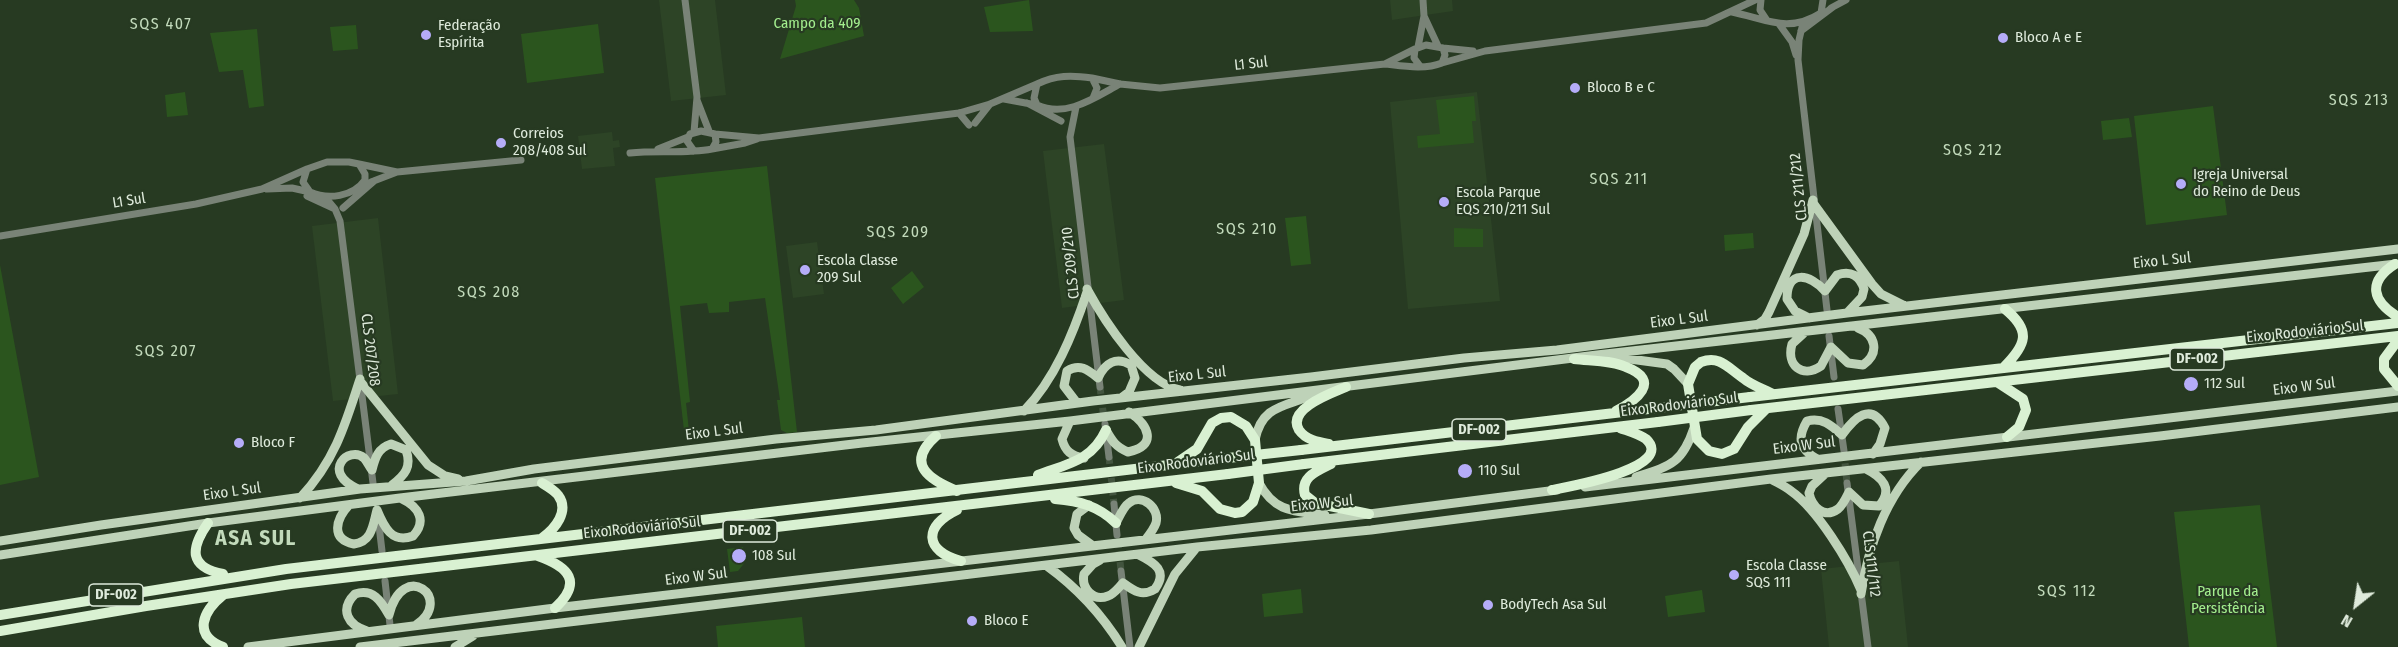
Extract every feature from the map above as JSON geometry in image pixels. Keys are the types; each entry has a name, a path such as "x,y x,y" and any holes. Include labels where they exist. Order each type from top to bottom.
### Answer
{"highway":[{"path":"2396,264 2384,271 2376,286 2377,298 2384,308 2398,317"},
{"path":"2004,367 2023,345 2024,336 2022,326 2005,309"},
{"name":"Eixo Rodoviário Sul","path":"0,615 232,576 957,491 1021,481 2398,323"},
{"path":"2398,338 2384,358 2384,369 2398,386"},
{"name":"Eixo Rodoviário Sul","path":"0,631 224,594 535,555 1620,428 1767,408 2398,338"},
{"path":"1574,359 1626,366 1638,374 1643,381 1643,390 1640,395 1609,415"},
{"path":"1767,408 1748,427 1734,449 1722,454 1709,451 1697,439 1688,384 1695,367 1701,362 1714,359 1731,368 1743,379 1773,394"},
{"path":"1997,382 2023,399 2026,410 2019,427 2007,437"},
{"path":"1341,446 1314,441 1303,435 1297,427 1296,420 1307,406 1346,387"},
{"path":"1167,481 1194,487 1210,497 1220,509 1235,513 1242,512 1254,502 1259,483 1255,440 1246,426 1231,417 1221,418 1212,423 1197,449 1173,465"},
{"path":"1021,481 1084,458 1101,442 1106,427"},
{"path":"1552,490 1620,472 1646,462 1651,454 1650,446 1645,439 1620,428"},
{"path":"936,436 924,449 923,467 934,482 957,491"},
{"path":"1336,461 1309,476 1305,483 1305,495 1315,503 1369,514"},
{"path":"541,539 558,524 562,502 558,494 542,483"},
{"path":"1028,497 1073,500 1105,512 1116,523"},
{"path":"961,561 940,553 934,546 932,537 938,521 965,506"},
{"path":"208,523 196,544 197,561 202,568 211,572 232,576"},
{"path":"535,555 562,566 569,574 571,585 565,598 555,608"},
{"path":"223,647 215,644 207,636 203,619 207,609 224,594"}],"main road":[{"path":"1813,201 1872,284 1881,294 1905,306"},
{"path":"1755,326 1765,319 1769,312 1804,234 1813,201"},
{"name":"Eixo L Sul","path":"0,541 360,489 466,481 546,468 1077,403 1755,326 1905,306 2398,249"},
{"name":"Eixo L Sul","path":"0,555 208,523 400,498 2396,264"},
{"path":"1809,318 1790,305 1787,299 1790,284 1794,279 1809,277 1825,291 1837,275 1850,273 1858,277 1864,290 1862,297 1848,313"},
{"path":"1087,290 1097,307 1144,369 1157,381 1170,388 1189,391"},
{"path":"1024,411 1035,399 1062,352 1087,290"},
{"path":"1806,333 1796,339 1790,351 1795,365 1808,372 1821,366 1831,347 1848,363 1863,365 1870,360 1874,353 1872,339 1865,331 1855,327"},
{"path":"1598,356 1667,364 1688,384"},
{"path":"1077,403 1064,386 1067,371 1074,366 1083,367 1099,383 1105,366 1111,361 1124,361 1135,371 1134,385 1121,398"},
{"path":"360,380 428,465 445,476 466,481"},
{"path":"300,498 324,470 333,455 360,380"},
{"path":"1255,440 1260,422 1273,409 1324,389"},
{"name":"Eixo W Sul","path":"248,647 555,608 1369,514 1552,490 2398,391"},
{"name":"Eixo W Sul","path":"360,647 1197,547 1371,530 1771,479 2398,407"},
{"path":"1106,427 1112,441 1120,448 1128,452 1136,450 1142,446 1148,432 1145,425 1129,412"},
{"path":"1817,459 1807,454 1801,446 1801,430 1807,421 1822,420 1842,435 1855,418 1861,415 1874,416 1885,428 1880,444 1873,454"},
{"path":"1070,421 1062,439 1064,445 1075,457 1084,458"},
{"path":"1617,484 1658,470 1682,456 1694,428"},
{"path":"372,470 377,454 383,447 391,444 406,450 409,466 401,479 391,486"},
{"path":"360,489 349,485 340,476 338,468 341,461 352,454 359,455 365,459 372,470"},
{"path":"1861,592 1866,566 1886,514 1902,483 1921,462"},
{"path":"1826,474 1812,486 1809,493 1815,507 1823,512 1839,508 1848,488 1863,505 1879,506 1884,500 1887,488 1884,481 1866,469"},
{"path":"1771,479 1791,490 1843,552 1861,592"},
{"path":"1259,483 1265,494 1277,506 1287,510 1340,517"},
{"path":"377,508 388,532 400,538 413,536 420,525 418,511 413,504 400,498"},
{"path":"1116,523 1129,503 1143,500 1155,511 1156,517 1156,524 1146,539"},
{"path":"1089,505 1077,514 1074,528 1078,535 1093,546"},
{"path":"349,506 341,514 336,526 343,539 354,544 364,540 370,534 377,508"},
{"path":"1139,647 1175,574 1197,547"},
{"path":"1102,559 1093,564 1084,574 1084,587 1089,593 1104,598 1110,596 1123,583 1143,594 1155,589 1160,582 1159,569 1153,562 1138,555"},
{"path":"1047,566 1066,580 1097,613 1122,647"},
{"path":"389,615 396,595 402,588 417,587 426,592 431,601 431,608 425,619 414,626"},
{"path":"367,632 350,622 346,615 346,607 355,594 369,593 376,596 389,615"},
{"path":"455,647 463,640 480,632"},
{"path":"403,642 418,647"}],"street":[{"path":"686,0 697,97 689,145 694,151"},
{"path":"1420,66 1414,58 1424,16 1423,0"},
{"path":"1416,48 1440,47 1462,51 1485,51 1706,23 1755,0"},
{"path":"1761,0 1760,10 1762,16 1768,21"},
{"path":"1821,13 1823,0"},
{"path":"1732,12 1779,24 1803,23 1846,0"},
{"path":"1801,31 1833,7"},
{"path":"1424,16 1444,55 1442,63 1485,51"},
{"path":"1755,18 1786,32"},
{"name":"CLS 211/212","path":"1803,23 1798,60 1827,310"},
{"name":"CLS 211/212","path":"1779,24 1792,42 1798,60"},
{"name":"L1 Sul","path":"1385,64 1416,48"},
{"path":"1408,66 1415,70 1431,70 1451,65 1468,56"},
{"name":"L1 Sul","path":"1037,84 1064,75 1160,88 1385,64 1420,66 1442,63"},
{"path":"1092,78 1097,88 1093,98"},
{"path":"630,153 712,149 759,138 958,113 1004,99 1037,84"},
{"path":"1037,84 1034,98 1037,105"},
{"path":"1004,99 1053,110 1076,107 1120,84"},
{"path":"697,97 716,142 712,149"},
{"path":"1028,103 1061,121"},
{"path":"958,113 972,124 990,104"},
{"name":"CLS 209/210","path":"1076,107 1070,137 1099,383"},
{"name":"CLS 209/210","path":"1053,110 1070,137"},
{"path":"656,150 691,134 712,133 759,138"},
{"path":"325,197 346,194 397,172 521,160"},
{"name":"L1 Sul","path":"0,236 196,204 262,189 327,162 359,164"},
{"path":"359,164 397,172"},
{"path":"359,164 365,174 365,180 361,186"},
{"path":"307,170 303,182 310,192"},
{"path":"343,208 374,181"},
{"path":"292,188 335,209"},
{"name":"L1 Sul","path":"262,189 292,188 325,197"},
{"name":"CLS 207/208","path":"340,222 346,194"},
{"name":"CLS 207/208","path":"325,197 335,209 340,222 373,483"},
{"path":"1829,336 1834,377"},
{"path":"1838,409 1844,451"},
{"path":"1106,427 1109,457"},
{"name":"CLS 111/112","path":"1848,488 1868,647"},
{"path":"1114,504 1117,535"},
{"path":"377,508 382,551"},
{"path":"1121,571 1130,647"},
{"path":"385,581 390,625"}],"shaded area":[{"path":"659,0 715,0 726,95 671,101"},
{"path":"1390,0 1452,0 1453,11 1392,20"},
{"name":"Escola Parque EQS 210/211 Sul","path":"1477,92 1500,301 1408,309 1390,102"},
{"path":"612,132 613,141 619,140 620,147 613,148 615,166 582,169 578,136"},
{"path":"1104,144 1124,300 1062,308 1043,151"},
{"path":"378,218 398,394 333,401 312,226"},
{"name":"Escola Classe 209 Sul","path":"817,242 824,294 793,298 786,246"},
{"path":"1899,561 1908,647 1829,647 1821,569"}],"green space":[{"name":"Campo da 409","path":"795,0 854,0 859,8 864,36 780,59 796,6"},
{"path":"1029,0 1033,31 990,32 984,7"},
{"path":"598,24 604,73 527,83 521,34"},
{"path":"356,25 358,49 333,51 330,27"},
{"path":"257,29 264,106 249,108 243,70 219,72 210,33"},
{"path":"185,92 188,115 167,117 165,95"},
{"path":"1474,96 1476,121 1472,121 1474,143 1418,148 1417,136 1440,134 1436,100"},
{"path":"2213,106 2227,215 2146,225 2134,116"},
{"path":"2129,118 2132,137 2103,140 2101,121"},
{"path":"767,166 797,432 787,433 781,430 777,400 780,400 765,298 729,302 729,312 709,313 707,303 680,306 690,402 686,403 689,431 699,430 700,437 685,439 655,178"},
{"path":"1306,216 1311,264 1291,266 1285,218"},
{"path":"1454,228 1483,229 1483,247 1454,247"},
{"path":"1753,233 1754,248 1725,251 1724,235"},
{"path":"0,265 39,477 0,485"},
{"path":"912,271 924,287 903,304 891,288"},
{"name":"Parque da Persistência","path":"2260,505 2277,647 2189,647 2174,512"},
{"path":"743,547 746,561 738,571 730,572 727,549"},
{"path":"1301,589 1303,613 1264,617 1262,594"},
{"path":"1702,590 1705,612 1668,617 1665,596"},
{"path":"802,617 805,647 718,647 716,626"}],"tunnel":[{"path":"1100,387 1104,419"},
{"path":"1844,453 1847,483"},
{"path":"1109,457 1114,504"},
{"path":"1118,541 1121,571"}],"place":[{"name":"Federação Espírita","path":"426,35"},
{"name":"Bloco A e E","path":"2003,38"},
{"name":"Bloco B e C","path":"1575,88"},
{"name":"Correios 208/408 Sul","path":"501,143"},
{"name":"Igreja Universal do Reino de Deus","path":"2181,184"},
{"name":"Escola Parque EQS 210/211 Sul","path":"1444,202"},
{"name":"Escola Classe 209 Sul","path":"805,270"},
{"name":"112 Sul","path":"2191,384"},
{"name":"Bloco F","path":"239,443"},
{"name":"110 Sul","path":"1465,471"},
{"name":"108 Sul","path":"739,556"},
{"name":"Escola Classe SQS 111","path":"1734,575"},
{"name":"BodyTech Asa Sul","path":"1488,605"},
{"name":"Bloco E","path":"972,621"}],"district":[{"name":"SQS 407","path":"161,25"},
{"name":"SQS 213","path":"2359,101"},
{"name":"SQS 212","path":"1973,151"},
{"name":"SQS 211","path":"1619,180"},
{"name":"SQS 210","path":"1247,230"},
{"name":"SQS 209","path":"898,233"},
{"name":"SQS 208","path":"489,293"},
{"name":"SQS 207","path":"166,352"},
{"name":"ASA SUL","path":"256,539"},
{"name":"SQS 112","path":"2067,592"}]}
